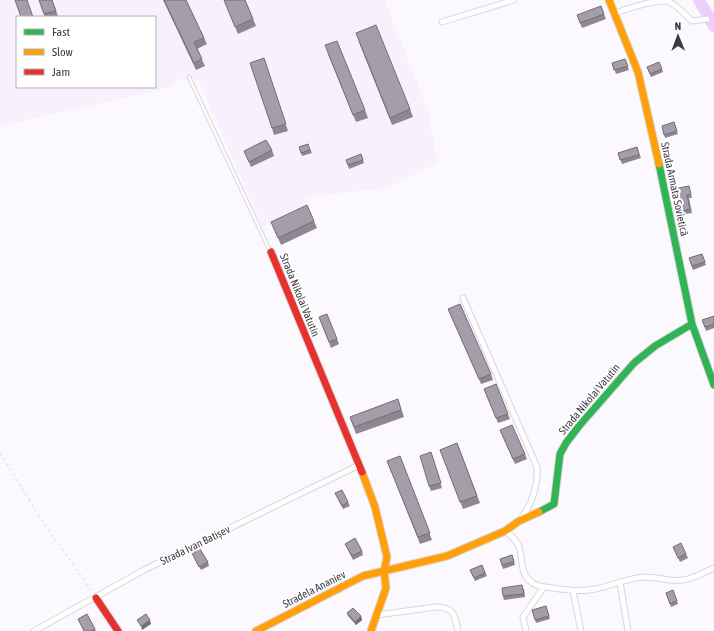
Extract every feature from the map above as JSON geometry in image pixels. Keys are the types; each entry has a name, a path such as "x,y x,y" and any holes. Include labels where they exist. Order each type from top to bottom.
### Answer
{"street":[{"path":"442,22 514,0"},
{"name":"Strada Armata Sovietică","path":"609,0 616,13 638,72 663,180 692,324 714,385"},
{"path":"616,13 647,2 667,1 676,6 692,21 707,19"},
{"name":"Strada Nikolai Vatutin","path":"271,252 359,466 375,507 383,536 386,557 384,572 386,588 371,631"},
{"path":"463,298 537,467 537,485 534,494 527,510 519,521"},
{"name":"Strada Nikolai Vatutin","path":"384,572 448,556 505,531 519,521 547,509 554,504 559,459 566,443 579,426 634,362 655,346 692,324"},
{"name":"Strada Ivan Batișev","path":"34,631 146,569 359,466"},
{"path":"505,531 514,538 519,547 523,569 529,581 544,587 573,591 595,589 646,577 682,580 691,578 714,568"},
{"name":"Stradela Ananiev","path":"256,631 363,576 384,572"},
{"path":"620,582 628,631"},
{"path":"526,631 523,617 544,587"},
{"path":"573,591 581,631"},
{"path":"96,598 118,631"},
{"path":"377,615 444,607 449,609 453,614 458,631"}],"lane":[{"path":"189,77 271,252"}],"path":[{"path":"0,453 41,519 96,598"}],"shaded area":[{"path":"0,0 385,0 428,111 438,164 386,188 305,197 298,214 262,227 199,81 179,79 172,87 0,126"}],"building":[{"path":"15,0 27,0 33,16 21,16"},
{"path":"39,0 52,0 56,11 44,14"},
{"path":"164,0 186,0 204,38 194,42 202,59 194,63"},
{"path":"224,0 245,0 253,19 235,27"},
{"path":"601,6 604,14 580,23 577,15"},
{"path":"376,25 410,109 390,118 356,33"},
{"path":"337,41 365,110 353,115 325,45"},
{"path":"264,58 286,124 272,128 250,63"},
{"path":"625,59 628,66 614,70 612,63"},
{"path":"659,62 662,69 650,74 647,67"},
{"path":"674,122 677,131 664,135 662,126"},
{"path":"266,140 272,150 249,162 244,151"},
{"path":"308,144 310,150 301,153 299,147"},
{"path":"637,147 639,155 620,160 618,153"},
{"path":"361,154 363,160 348,165 346,160"},
{"path":"689,186 691,194 687,195 690,209 678,212 673,189"},
{"path":"307,205 314,221 278,238 271,222"},
{"path":"702,254 705,262 692,266 689,258"},
{"path":"460,304 491,374 479,379 448,309"},
{"path":"327,314 337,339 329,342 319,317"},
{"path":"714,316 714,324 705,327 702,320"},
{"path":"496,384 508,414 496,418 484,389"},
{"path":"398,399 401,410 354,427 350,417"},
{"path":"512,425 525,454 513,459 500,430"},
{"path":"457,443 477,496 460,502 440,450"},
{"path":"431,452 441,483 429,486 420,456"},
{"path":"400,456 430,533 418,537 387,461"},
{"path":"342,490 348,502 342,506 335,493"},
{"path":"355,538 362,551 352,556 345,544"},
{"path":"681,543 686,554 678,558 673,547"},
{"path":"200,549 208,562 199,567 192,553"},
{"path":"512,555 514,562 502,565 500,559"},
{"path":"482,565 485,573 474,578 470,570"},
{"path":"522,585 524,594 503,596 502,588"},
{"path":"673,590 677,601 670,604 666,593"},
{"path":"546,606 549,616 535,620 532,610"},
{"path":"353,608 361,616 355,622 347,613"},
{"path":"87,614 95,629 91,631 84,631 78,619"},
{"path":"146,614 150,620 141,626 137,620"}],"waterway":[{"path":"699,0 714,26"}],"traffic: fast":[{"path":"659,164 692,324 714,385"},
{"path":"539,512 554,504 560,454 566,443 579,426 634,363 655,346 692,324"}],"traffic: slow":[{"path":"609,0 638,72 659,164"},
{"path":"362,472 375,507 387,557 384,571 386,588 371,631"},
{"path":"256,631 363,576 447,556 505,531 519,521 539,512"}],"traffic: jam":[{"path":"271,252 362,472"},
{"path":"96,598 118,631"}]}
